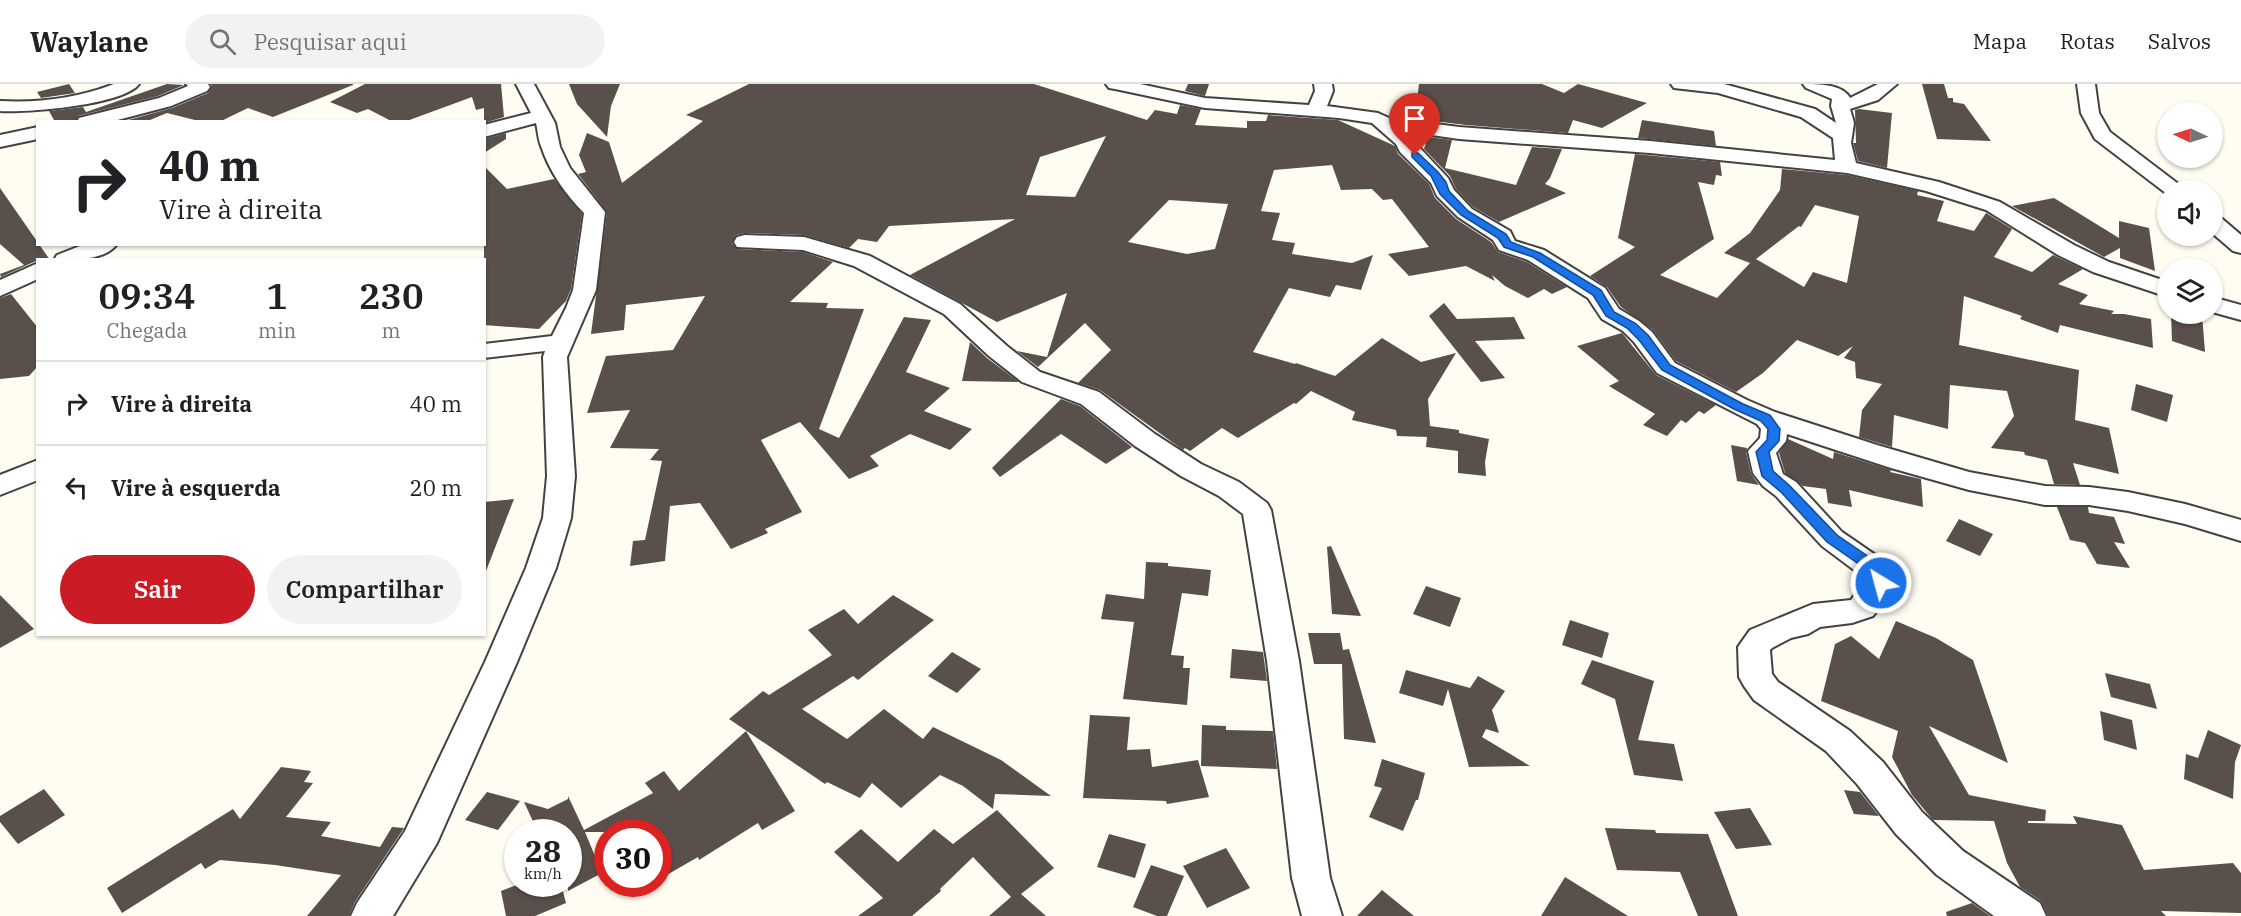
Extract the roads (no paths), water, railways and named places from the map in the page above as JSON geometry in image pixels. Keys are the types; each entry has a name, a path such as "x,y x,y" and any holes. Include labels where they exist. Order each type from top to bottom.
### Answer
{"street":[{"path":"0,106 24,107 88,98 130,84"},
{"path":"94,120 165,102 201,87 195,84"},
{"path":"370,916 418,843 501,662 544,558 557,518 561,476 555,364 558,342 580,302 588,269 594,212 579,198 562,170 548,137 549,130 525,84"},
{"path":"1115,84 1205,103 1316,110 1459,134 1650,147 1847,167 1932,186 1993,206 2066,250 2101,267 2157,286"},
{"path":"1239,84 1254,107"},
{"path":"1316,110 1324,91 1323,84"},
{"path":"1680,84 1719,88 1808,113 1841,135"},
{"path":"1812,84 1841,97 1840,106 1845,123 1841,135 1847,167"},
{"path":"1840,106 1862,101 1878,94 1888,84"},
{"path":"2086,84 2090,112 2102,135 2161,180"},
{"path":"486,130 542,116"},
{"path":"1378,119 1404,141 1407,148 1441,182 1444,192 1465,213 1502,236 1507,244 1536,255 1597,293 1610,314 1631,326 1643,337 1666,368 1738,406 1766,418 1910,465 1969,481 2042,496 2087,496 2138,503 2241,531"},
{"path":"0,141 36,133"},
{"path":"2223,231 2241,246"},
{"path":"745,242 804,244 862,261 952,309 998,351 1031,377 1090,398 1145,440 1191,470 1229,489 1257,510 1283,661 1311,878 1322,916"},
{"path":"70,258 101,246"},
{"path":"0,289 36,271"},
{"path":"2223,308 2241,314"},
{"path":"486,351 558,342"},
{"path":"1766,418 1774,429 1773,441 1762,452 1767,473 1786,489 1832,539 1882,575 1881,583 1862,608 1813,616 1797,626 1786,627 1761,639 1754,646 1756,677 1766,691 1838,741 1870,773 1909,823 1950,863 2026,916"},
{"path":"0,486 36,470"}]}
